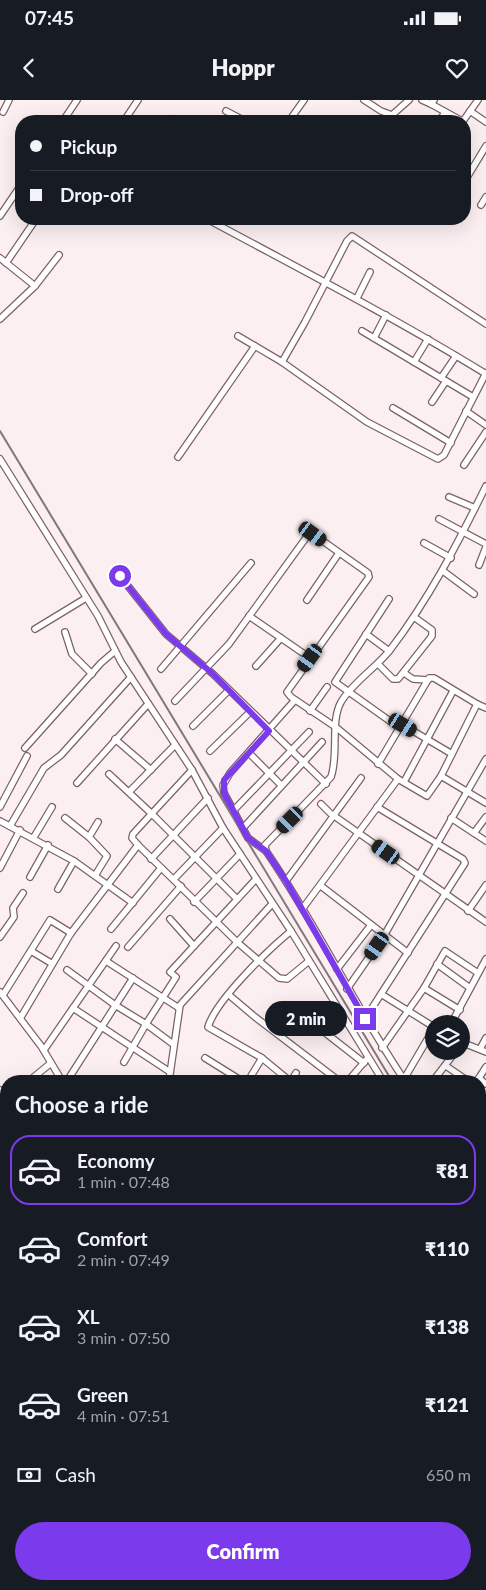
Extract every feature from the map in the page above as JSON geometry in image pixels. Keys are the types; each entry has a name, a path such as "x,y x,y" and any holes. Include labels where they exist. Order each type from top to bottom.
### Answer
{"street":[{"path":"3,112 9,100"},
{"path":"68,115 77,100"},
{"path":"128,115 138,100"},
{"path":"293,115 304,100"},
{"path":"364,100 381,111 392,115 409,100"},
{"path":"422,100 433,102 449,115"},
{"path":"467,115 478,100"},
{"path":"226,111 234,115"},
{"path":"470,111 486,122"},
{"path":"471,171 486,146"},
{"path":"0,216 15,194"},
{"path":"481,205 486,197"},
{"path":"6,263 32,225"},
{"path":"217,225 326,284 357,298 486,373 451,443 441,458 433,458 367,422 282,362 238,336"},
{"path":"282,362 326,284 347,241 352,236 486,324"},
{"path":"0,319 35,286 58,255"},
{"path":"0,258 35,286"},
{"path":"357,298 370,272"},
{"path":"374,338 386,315"},
{"path":"362,331 473,397"},
{"path":"414,362 428,340"},
{"path":"178,457 255,346"},
{"path":"432,402 456,356"},
{"path":"393,408 451,443"},
{"path":"466,411 486,425"},
{"path":"464,465 486,432"},
{"path":"1,463 86,598 131,677 192,770 223,828 309,961 366,1060 377,1075"},
{"path":"266,851 267,843 326,784 335,765 338,709 348,693 378,664 414,617 451,558 486,486"},
{"path":"449,497 476,508"},
{"path":"439,519 486,546 479,565"},
{"path":"175,700 229,644 308,535 313,534 368,573 368,577 288,688 288,694 337,728 378,764 427,796 452,754 477,704"},
{"path":"424,543 451,558"},
{"path":"308,600 340,553"},
{"path":"161,669 251,563"},
{"path":"443,571 474,594"},
{"path":"120,576 155,620 180,647 207,668 269,731 326,784"},
{"path":"36,629 75,607 86,598"},
{"path":"389,599 337,677 336,682 348,693 402,727 452,754"},
{"path":"250,616 310,658"},
{"path":"378,664 396,680 404,673 433,633 414,617"},
{"path":"65,632 72,654 92,674"},
{"path":"366,634 389,651"},
{"path":"256,666 281,638"},
{"path":"25,748 115,651"},
{"path":"404,673 413,678 428,680 434,678 453,691 486,708"},
{"path":"10,826 44,768 61,755 131,677"},
{"path":"378,764 402,727 428,680"},
{"path":"310,710 327,686"},
{"path":"193,726 228,690"},
{"path":"404,782 453,691"},
{"path":"295,700 227,777 223,785 224,793 248,838 266,851 303,908 365,1019 401,1075"},
{"path":"77,783 148,704"},
{"path":"210,750 250,712"},
{"path":"233,811 309,732"},
{"path":"115,740 152,770"},
{"path":"243,828 322,742"},
{"path":"129,792 176,745"},
{"path":"249,753 281,785"},
{"path":"0,807 27,756"},
{"path":"347,988 385,934 436,843 485,767 486,759"},
{"path":"192,770 131,836 151,859 181,886 194,902 236,942 279,978 285,980 309,961"},
{"path":"109,774 152,814 237,900"},
{"path":"440,776 486,803"},
{"path":"286,881 332,815 361,778"},
{"path":"303,908 321,886 398,778"},
{"path":"151,859 208,798"},
{"path":"321,804 332,815 486,922"},
{"path":"34,837 52,807"},
{"path":"365,1019 465,861 378,807"},
{"path":"474,833 486,817"},
{"path":"65,818 107,856 96,874"},
{"path":"451,818 486,841"},
{"path":"0,821 34,837 74,860 96,874 133,903"},
{"path":"88,837 98,822"},
{"path":"174,879 223,828"},
{"path":"0,868 20,830"},
{"path":"30,877 48,845"},
{"path":"21,1017 71,933 138,845"},
{"path":"194,902 240,854"},
{"path":"58,889 74,860"},
{"path":"111,929 161,868"},
{"path":"124,1062 176,977 170,972 255,880"},
{"path":"468,911 486,885"},
{"path":"128,947 181,886"},
{"path":"321,886 408,952"},
{"path":"0,937 14,917 13,908 23,893"},
{"path":"169,1075 179,1008 236,942 272,904"},
{"path":"58,1075 21,1017 1,994 50,920 71,933"},
{"path":"170,920 194,946"},
{"path":"337,969 371,925"},
{"path":"281,1075 273,1070 262,1058 208,1028 211,1016 229,994 290,931"},
{"path":"44,1050 116,946"},
{"path":"31,950 52,963"},
{"path":"382,1048 424,988 445,951 478,973"},
{"path":"457,1015 486,959"},
{"path":"106,961 179,1008"},
{"path":"437,964 470,988"},
{"path":"67,970 173,1044"},
{"path":"71,1075 117,1006 133,978"},
{"path":"424,988 460,1010"},
{"path":"229,994 274,1033 331,1075"},
{"path":"381,994 425,1022"},
{"path":"73,1008 170,1072"},
{"path":"339,1011 323,1031 366,1060"},
{"path":"470,1046 483,1050 486,1038"},
{"path":"407,1075 425,1044"},
{"path":"206,1058 233,1075"},
{"path":"252,1075 262,1058"},
{"path":"353,1075 366,1060"},
{"path":"439,1075 450,1060"},
{"path":"36,1075 51,1063"},
{"path":"446,1066 459,1075"}],"railway":[{"path":"0,431 388,1075"}],"route":[{"path":"120,576 166,634 213,674 269,731 224,780 224,793 248,838 266,851 303,908 365,1019"}]}
